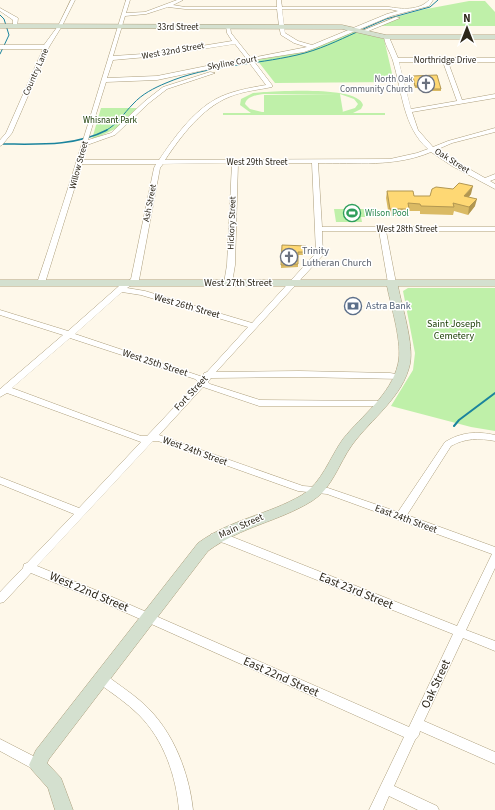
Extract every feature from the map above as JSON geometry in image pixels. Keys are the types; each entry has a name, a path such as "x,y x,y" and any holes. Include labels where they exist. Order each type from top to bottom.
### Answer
{"street":[{"name":"Country Lane","path":"0,143 9,133 46,47 60,26 73,0"},
{"name":"Willow Street","path":"41,284 73,186 85,141 128,0"},
{"path":"123,15 146,13 181,0"},
{"path":"279,0 283,34 287,38 313,47"},
{"name":"Skyline Court","path":"104,80 157,78 252,63 298,52 384,16 427,5 431,0"},
{"path":"167,5 185,8 389,8 403,11"},
{"path":"0,9 12,15 16,19 13,26"},
{"path":"364,32 401,17 421,12"},
{"name":"33rd Street","path":"1,26 342,27 386,37 495,37"},
{"name":"Ash Street","path":"3,392 68,335 135,280 156,169 187,127 206,107 229,94 270,86 235,42 229,33 228,26"},
{"name":"Oak Street","path":"386,37 392,48 410,120 419,136 433,149 457,166 495,187"},
{"name":"West 32nd Street","path":"111,58 152,56 201,46 235,42"},
{"path":"0,48 46,47"},
{"name":"Northridge Drive","path":"395,60 495,60"},
{"path":"445,60 460,102"},
{"path":"85,141 113,134 147,102 165,88 202,75 252,63"},
{"path":"408,111 495,96"},
{"name":"West 29th Street","path":"80,162 160,163 390,161 419,155 450,142 495,130"},
{"name":"Hickory Street","path":"228,283 231,265 235,162"},
{"name":"Fort Street","path":"1,597 320,253 315,162"},
{"path":"485,181 495,176"},
{"name":"West 28th Street","path":"319,229 495,229"},
{"path":"382,229 392,283"},
{"name":"West 27th Street","path":"0,283 125,287 154,284 228,283 495,283"},
{"name":"Main Street","path":"38,765 42,755 203,547 215,537 251,520 308,498 316,491 348,442 381,404 399,377 405,362 392,283"},
{"path":"142,293 154,284"},
{"name":"West 26th Street","path":"125,287 253,326"},
{"name":"West 25th Street","path":"0,312 205,378 207,386 259,403 381,404"},
{"path":"205,378 299,374 399,377"},
{"name":"West 24th Street","path":"3,392 140,438 159,438 302,489 316,491"},
{"path":"401,516 448,444 456,438 464,436 486,436 495,438"},
{"path":"0,480 80,512"},
{"name":"East 24th Street","path":"316,491 328,492 401,516 495,551"},
{"name":"East 23rd Street","path":"215,537 226,539 495,646"},
{"name":"Oak Street","path":"376,810 415,730 495,557"},
{"name":"West 22nd Street","path":"28,567 149,618"},
{"name":"East 22nd Street","path":"149,618 415,730 495,758"},
{"path":"102,679 125,695 144,712 161,735 169,748 178,769 185,798 186,810"},
{"path":"0,745 38,765 55,784 64,810"},
{"path":"386,789 432,810"}],"green space":[{"path":"469,1 485,1 495,12 495,26 374,26 396,17 421,10"},
{"path":"354,31 384,39 394,82 275,83 257,60 308,51"},
{"path":"273,91 334,92 358,99 363,105 361,109 353,113 385,113 385,115 223,115 223,113 251,113 240,105 241,99 253,93","holes":["264,94 337,94 264,95 264,112 250,109 245,104 248,99 255,95","340,94 354,99 358,104 355,108 343,112"]},
{"name":"Whisnant Park","path":"101,108 137,108 117,128 92,139"},
{"name":"Wilson Pool","path":"334,209 369,209 371,217 361,217 362,222 336,222"},
{"name":"Saint Joseph Cemetery","path":"408,288 495,288 495,431 471,427 391,406 413,370 415,353 403,291"}],"building":[{"name":"North Oak Community Church","path":"437,75 441,89 425,89 424,86 415,86 413,76"},
{"path":"459,183 473,186 464,196 477,199 469,207 453,203 454,207 421,206 420,204 408,203 409,209 390,209 387,191 413,191 414,196 430,196 432,189 436,187 453,189"},
{"name":"Trinity Lutheran Church","path":"282,245 306,246 306,252 298,252 298,264 281,265"}],"waterway":[{"path":"361,30 386,19 430,7 438,0"},
{"path":"0,15 4,19 9,35 0,54"},
{"path":"106,130 117,122 140,97 166,83 198,72 313,51 357,32"},
{"path":"0,144 41,144 68,142 106,130"},
{"path":"454,426 459,420 495,393"}],"place":[{"name":"North Oak Community Church","path":"426,84"},
{"name":"Wilson Pool","path":"352,213"},
{"name":"Trinity Lutheran Church","path":"289,257"},
{"name":"Astra Bank","path":"353,306"}]}
